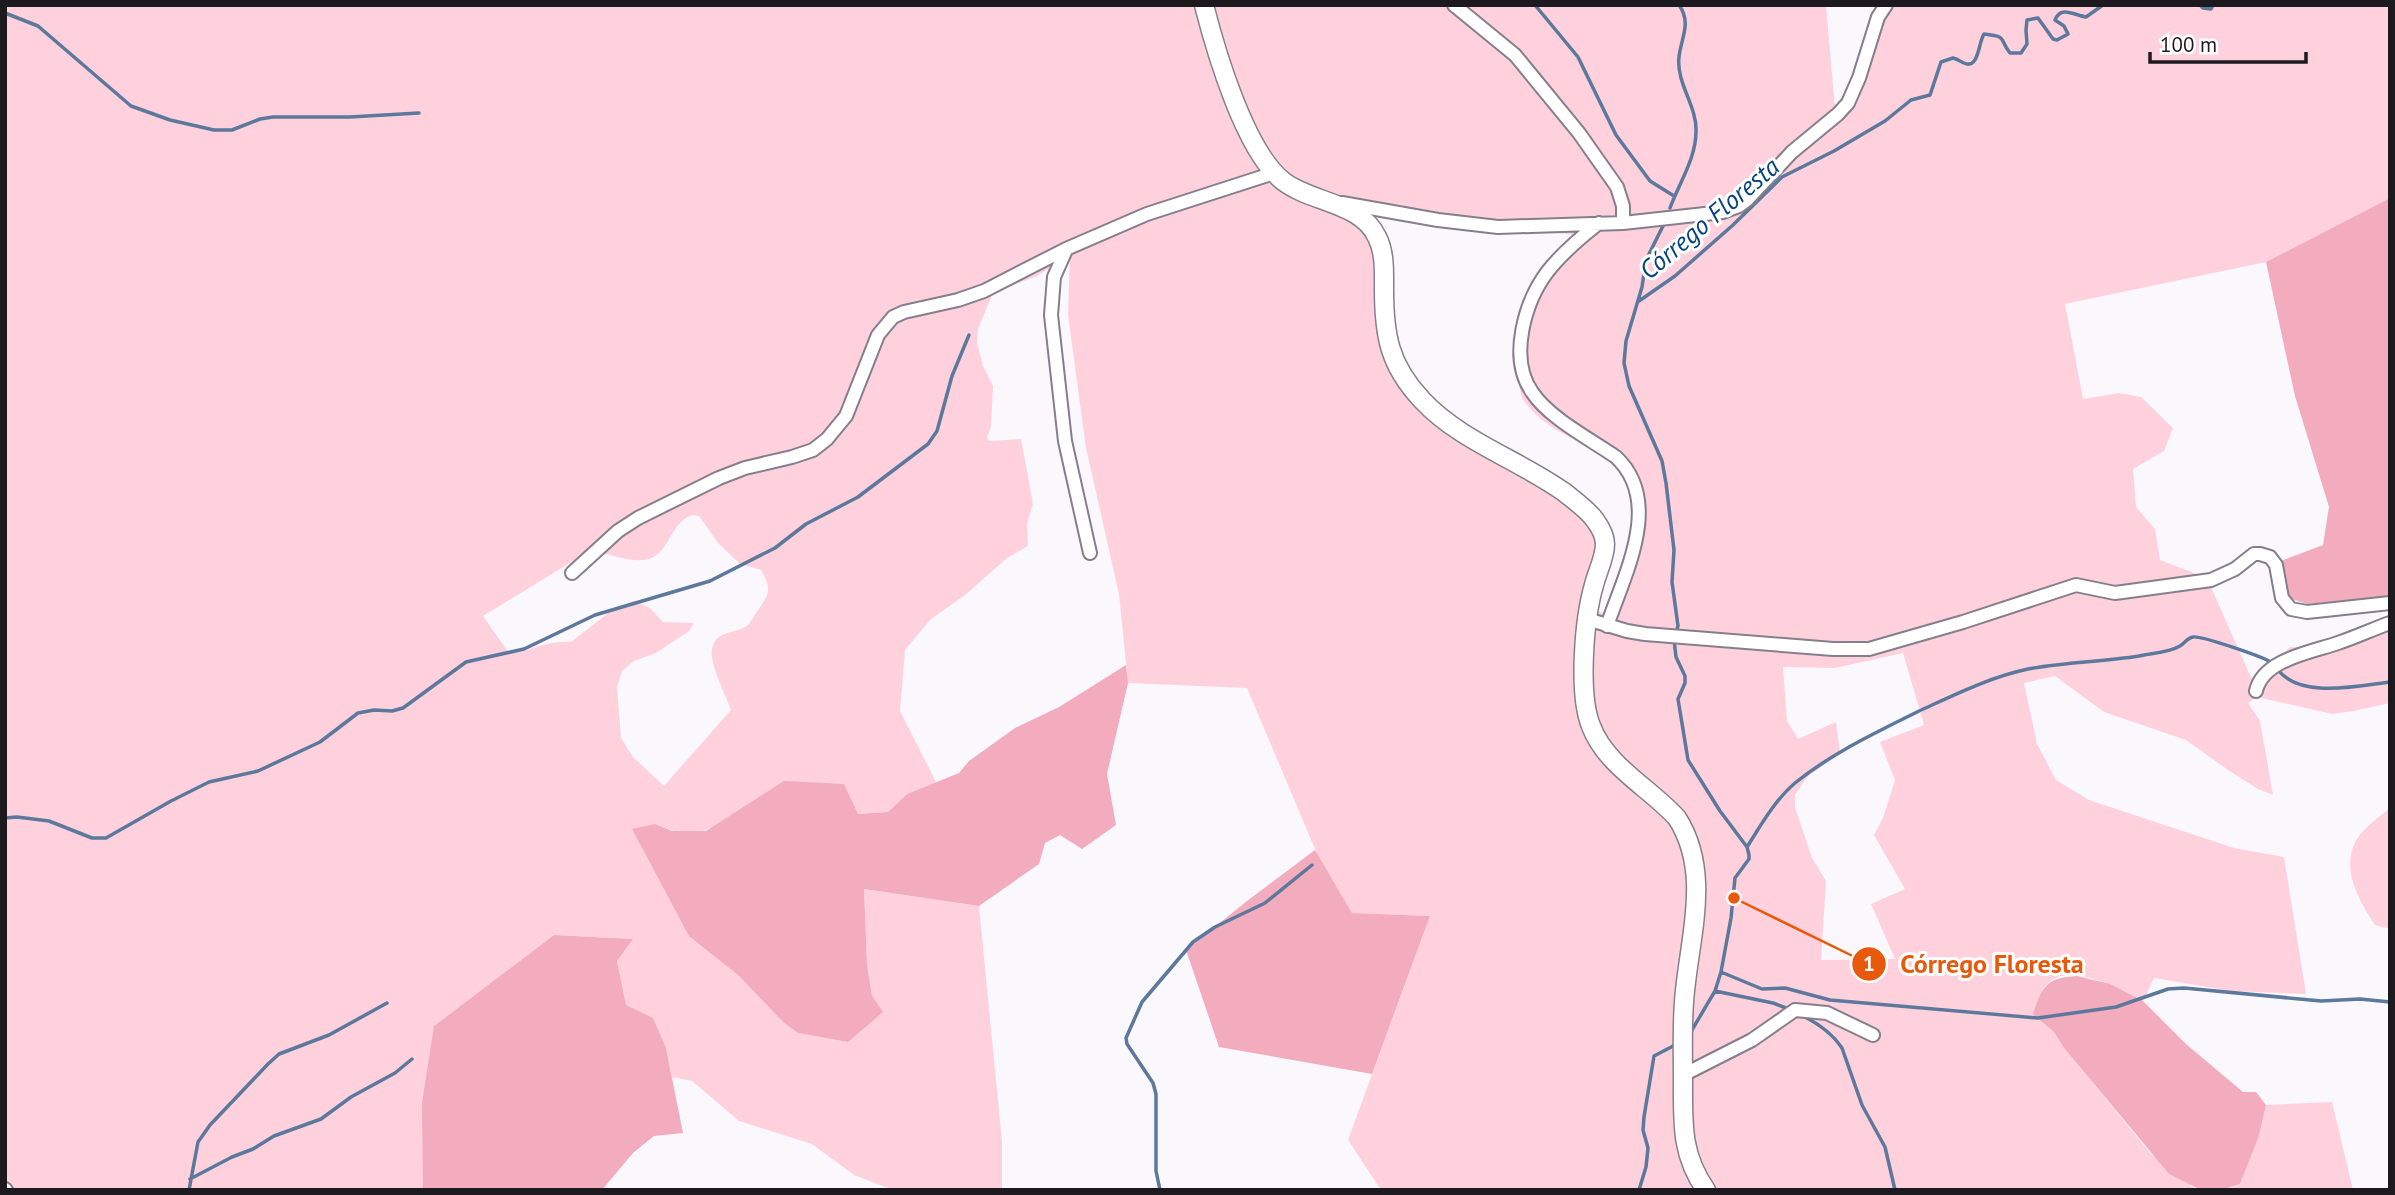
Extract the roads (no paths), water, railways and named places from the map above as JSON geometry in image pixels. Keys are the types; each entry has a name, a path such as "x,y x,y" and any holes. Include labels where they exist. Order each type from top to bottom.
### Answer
{"main road":[{"path":"1204,5 1219,60 1262,159 1274,173 1298,191 1355,214 1370,225 1377,236 1384,266 1384,329 1399,368 1416,394 1441,418 1534,472 1581,505 1603,534 1605,544 1585,634 1585,687 1590,724 1609,755 1677,818 1685,830 1695,860 1695,930 1685,995 1682,1042 1683,1124 1688,1160 1706,1190"}],"street":[{"path":"1454,5 1515,55 1556,103 1617,187 1623,206 1623,223"},
{"path":"1324,201 1499,227 1623,223 1708,215 1739,206 1792,152 1848,103 1878,18 1886,5"},
{"path":"572,573 618,531 638,518 719,478 745,468 813,450 828,439 846,416 878,335 893,317 984,291 1066,249 1147,214 1274,173"},
{"path":"1600,223 1563,255 1541,281 1526,318 1521,351 1525,378 1538,400 1554,415 1616,457 1625,465 1634,480 1637,526 1634,548 1607,626"},
{"path":"1066,249 1054,277 1051,315 1065,441 1090,553"},
{"path":"1587,619 1636,633 1869,649 2076,585 2115,593 2211,580 2235,569 2254,554 2270,557 2276,565 2282,598 2291,609 2307,612 2390,603"},
{"path":"2256,691 2264,677 2297,654 2336,644 2390,622"},
{"path":"1683,1075 1752,1040 1795,1010 1827,1013 1873,1035"}],"waterway":[{"path":"1535,5 1578,57 1616,135 1650,181 1674,196"},
{"path":"1670,208 1690,161 1696,131 1679,67 1685,31 1685,18 1679,5"},
{"name":"Córrego Floresta","path":"1639,301 1675,276 1782,177 1885,121 1911,100 1930,95 1941,62 1953,58 1964,63 1973,63 1984,34 2000,37 2010,53 2021,53 2027,44 2027,20 2038,18 2053,39 2057,40 2068,34 2064,26 2055,20 2058,15 2068,12 2086,17 2103,5"},
{"name":"Córrego Floresta","path":"2200,5 2211,9 2213,5"},
{"path":"5,13 38,26 131,106 170,120 214,130 232,130 273,117 350,117 419,113"},
{"name":"Córrego Floresta","path":"1664,224 1646,260 1642,287 1626,341 1624,363 1629,386 1662,461 1674,550 1672,582 1678,626 1676,632"},
{"path":"5,818 49,821 92,838 106,838 209,782 258,771 320,742 358,713 403,708 466,662 524,649 595,615 710,581 775,548 806,524 858,497 928,444 937,431 952,376 969,335"},
{"path":"1747,847 1781,797 1824,762 1919,711 2000,677 2028,669 2165,651 2180,646 2193,637 2233,647 2272,663"},
{"name":"Córrego Floresta","path":"1674,640 1676,657 1685,676 1678,699 1688,760 1720,811 1747,847 1749,855 1735,878 1731,918 1715,991 1689,1035"},
{"path":"2278,670 2288,679 2315,688 2347,688 2390,682"},
{"path":"1160,1190 1156,1171 1156,1094 1153,1083 1127,1044 1126,1038 1142,1002 1193,942 1215,927 1265,903 1312,865"},
{"path":"1721,972 1762,989 1785,988 1830,1000 2038,1018 2116,1007 2168,989 2184,988 2321,1001 2360,999 2390,1002"},
{"path":"1715,991 1786,1008"},
{"path":"189,1190 198,1142 210,1125 268,1064 279,1054 329,1035 387,1003"},
{"path":"1803,1016 1825,1029 1842,1048 1862,1105 1885,1147 1895,1190"},
{"name":"Córrego Floresta","path":"1639,1190 1646,1167 1648,1148 1643,1130 1654,1056 1677,1044"},
{"path":"190,1179 274,1136 321,1119 351,1097 395,1073 412,1059"}],"place":[{"name":"Córrego Floresta","path":"1734,898"}]}
